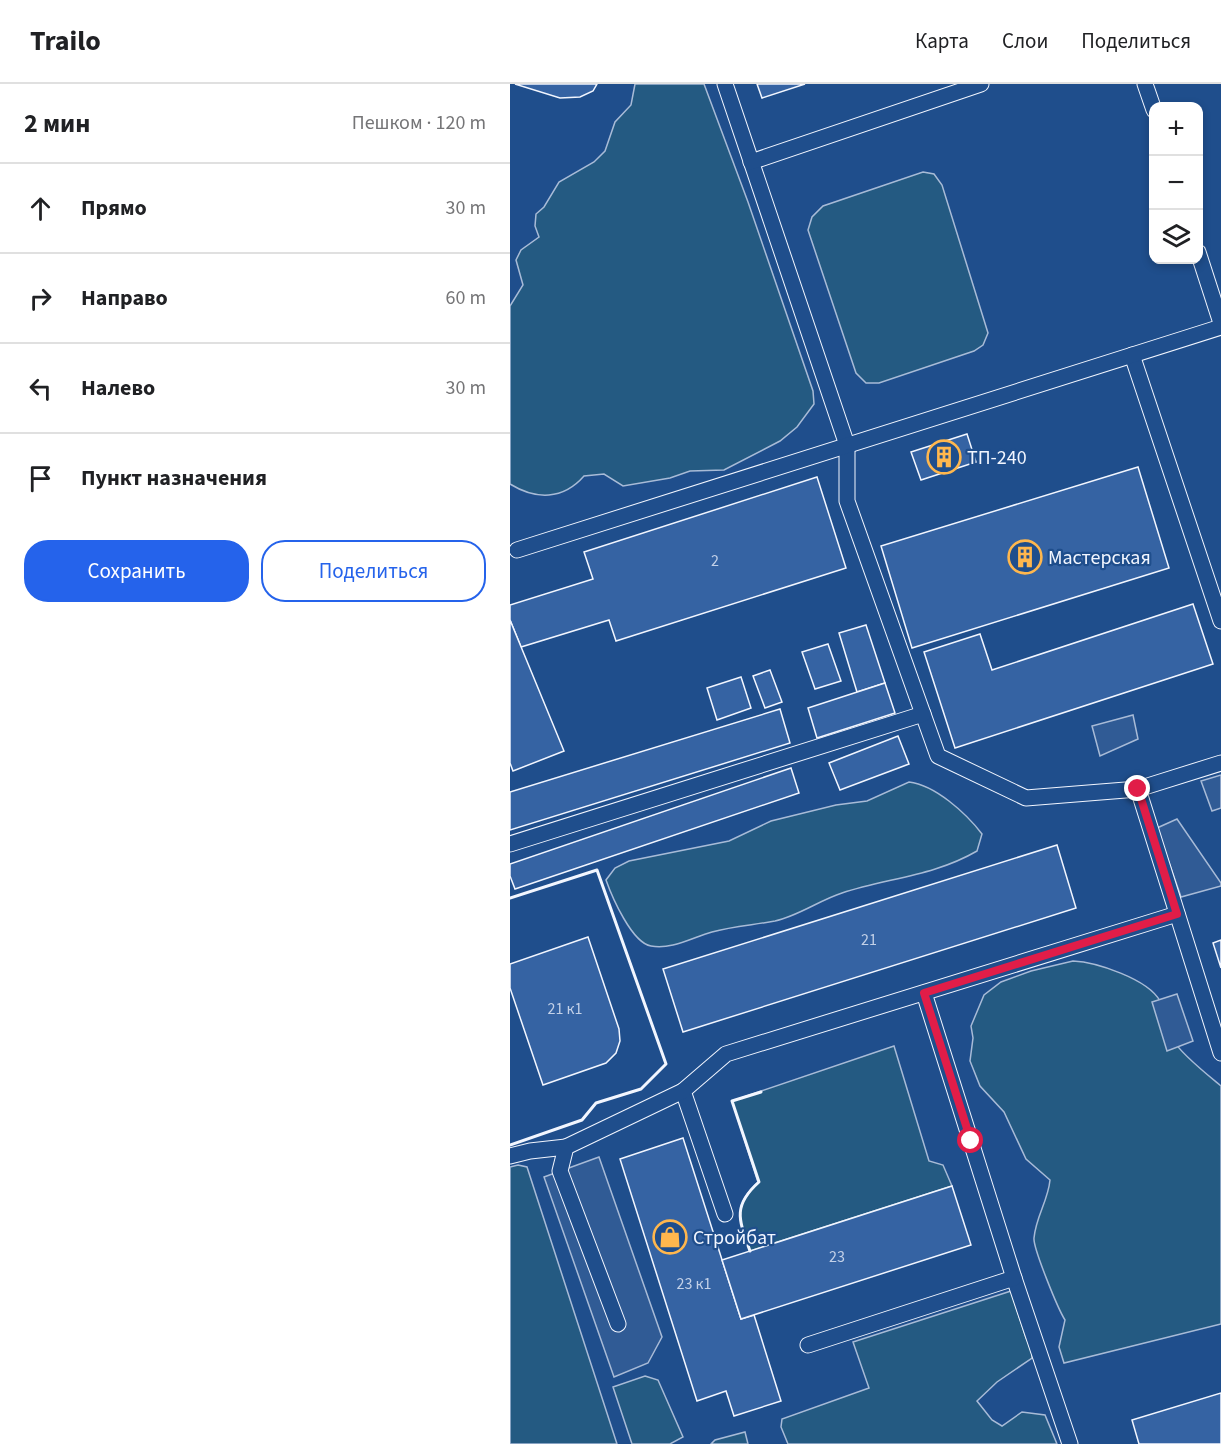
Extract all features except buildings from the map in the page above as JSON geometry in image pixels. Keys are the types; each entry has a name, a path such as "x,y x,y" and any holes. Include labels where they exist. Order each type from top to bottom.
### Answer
{"lane":[{"path":"725,84 847,445 847,501 938,756 1026,798 1138,789 1221,763"},
{"path":"751,162 981,84"},
{"path":"1145,84 1151,102"},
{"path":"516,550 1221,325 1202,264"},
{"path":"1132,355 1221,621"},
{"path":"510,844 923,714"},
{"path":"1138,789 1220,1050"},
{"path":"510,1156 566,1147 682,1091 726,1054 1177,914"},
{"path":"924,993 1014,1278 1070,1444"},
{"path":"682,1091 725,1214"},
{"path":"566,1147 560,1171 618,1324"},
{"path":"808,1345 1014,1278"}],"shaded area":[{"path":"635,84 704,84 748,202 813,391 814,404 797,427 780,441 724,470 690,471 670,478 623,486 604,474 584,476 567,490 558,493 539,495 530,493 510,484 510,306 523,285 516,260 521,250 539,237 535,226 536,214 544,207 559,182 594,162 605,151 615,122 631,105"},
{"path":"923,172 934,174 942,185 988,333 983,345 974,351 879,383 866,383 856,373 808,230 812,217 823,206"},
{"path":"1133,715 1138,739 1100,756 1092,726"},
{"path":"1221,775 1221,808 1212,811 1201,781"},
{"path":"909,782 929,788 968,817 982,834 977,851 928,871 842,893 784,919 720,930 659,947 644,943 637,937 624,918 606,880 615,868 629,861 729,841 771,821 836,805 867,801"},
{"path":"1177,819 1221,886 1181,897 1157,828"},
{"path":"1073,961 1121,973 1154,993 1160,1001 1177,1046 1221,1086 1221,1324 1064,1363 1059,1347 1065,1320 1046,1279 1034,1238 1050,1180 1026,1159 1004,1112 980,1086 970,1061 973,1038 971,1026 984,995 1001,982 1031,971"},
{"path":"1177,994 1193,1041 1167,1051 1152,1002"},
{"path":"894,1046 929,1161 943,1165 952,1186 750,1251 740,1214 744,1199 758,1182 732,1101"},
{"path":"599,1157 662,1337 648,1363 614,1377 544,1177"},
{"path":"518,1165 527,1167 617,1444 510,1444 510,1167"},
{"path":"1011,1291 1032,1350 1032,1358 997,1382 977,1401 992,1420 1002,1426 1022,1412 1045,1415 1057,1444 788,1444 781,1427 782,1419 869,1388 853,1342"},
{"path":"645,1376 658,1380 683,1437 670,1444 632,1444 613,1387"},
{"path":"745,1432 748,1444 711,1444 715,1440"}],"wall":[{"path":"510,898 597,870 666,1064 641,1089 596,1103 582,1120 510,1145"},
{"path":"750,1251 741,1222 741,1206 759,1182 732,1101 761,1092"}],"place":[{"name":"ТП-240","path":"944,457"},
{"name":"Мастерская","path":"1025,557"},
{"name":"Стройбат","path":"670,1237"}],"route":[{"path":"971,1141 924,993 1177,914 1138,789"}]}
